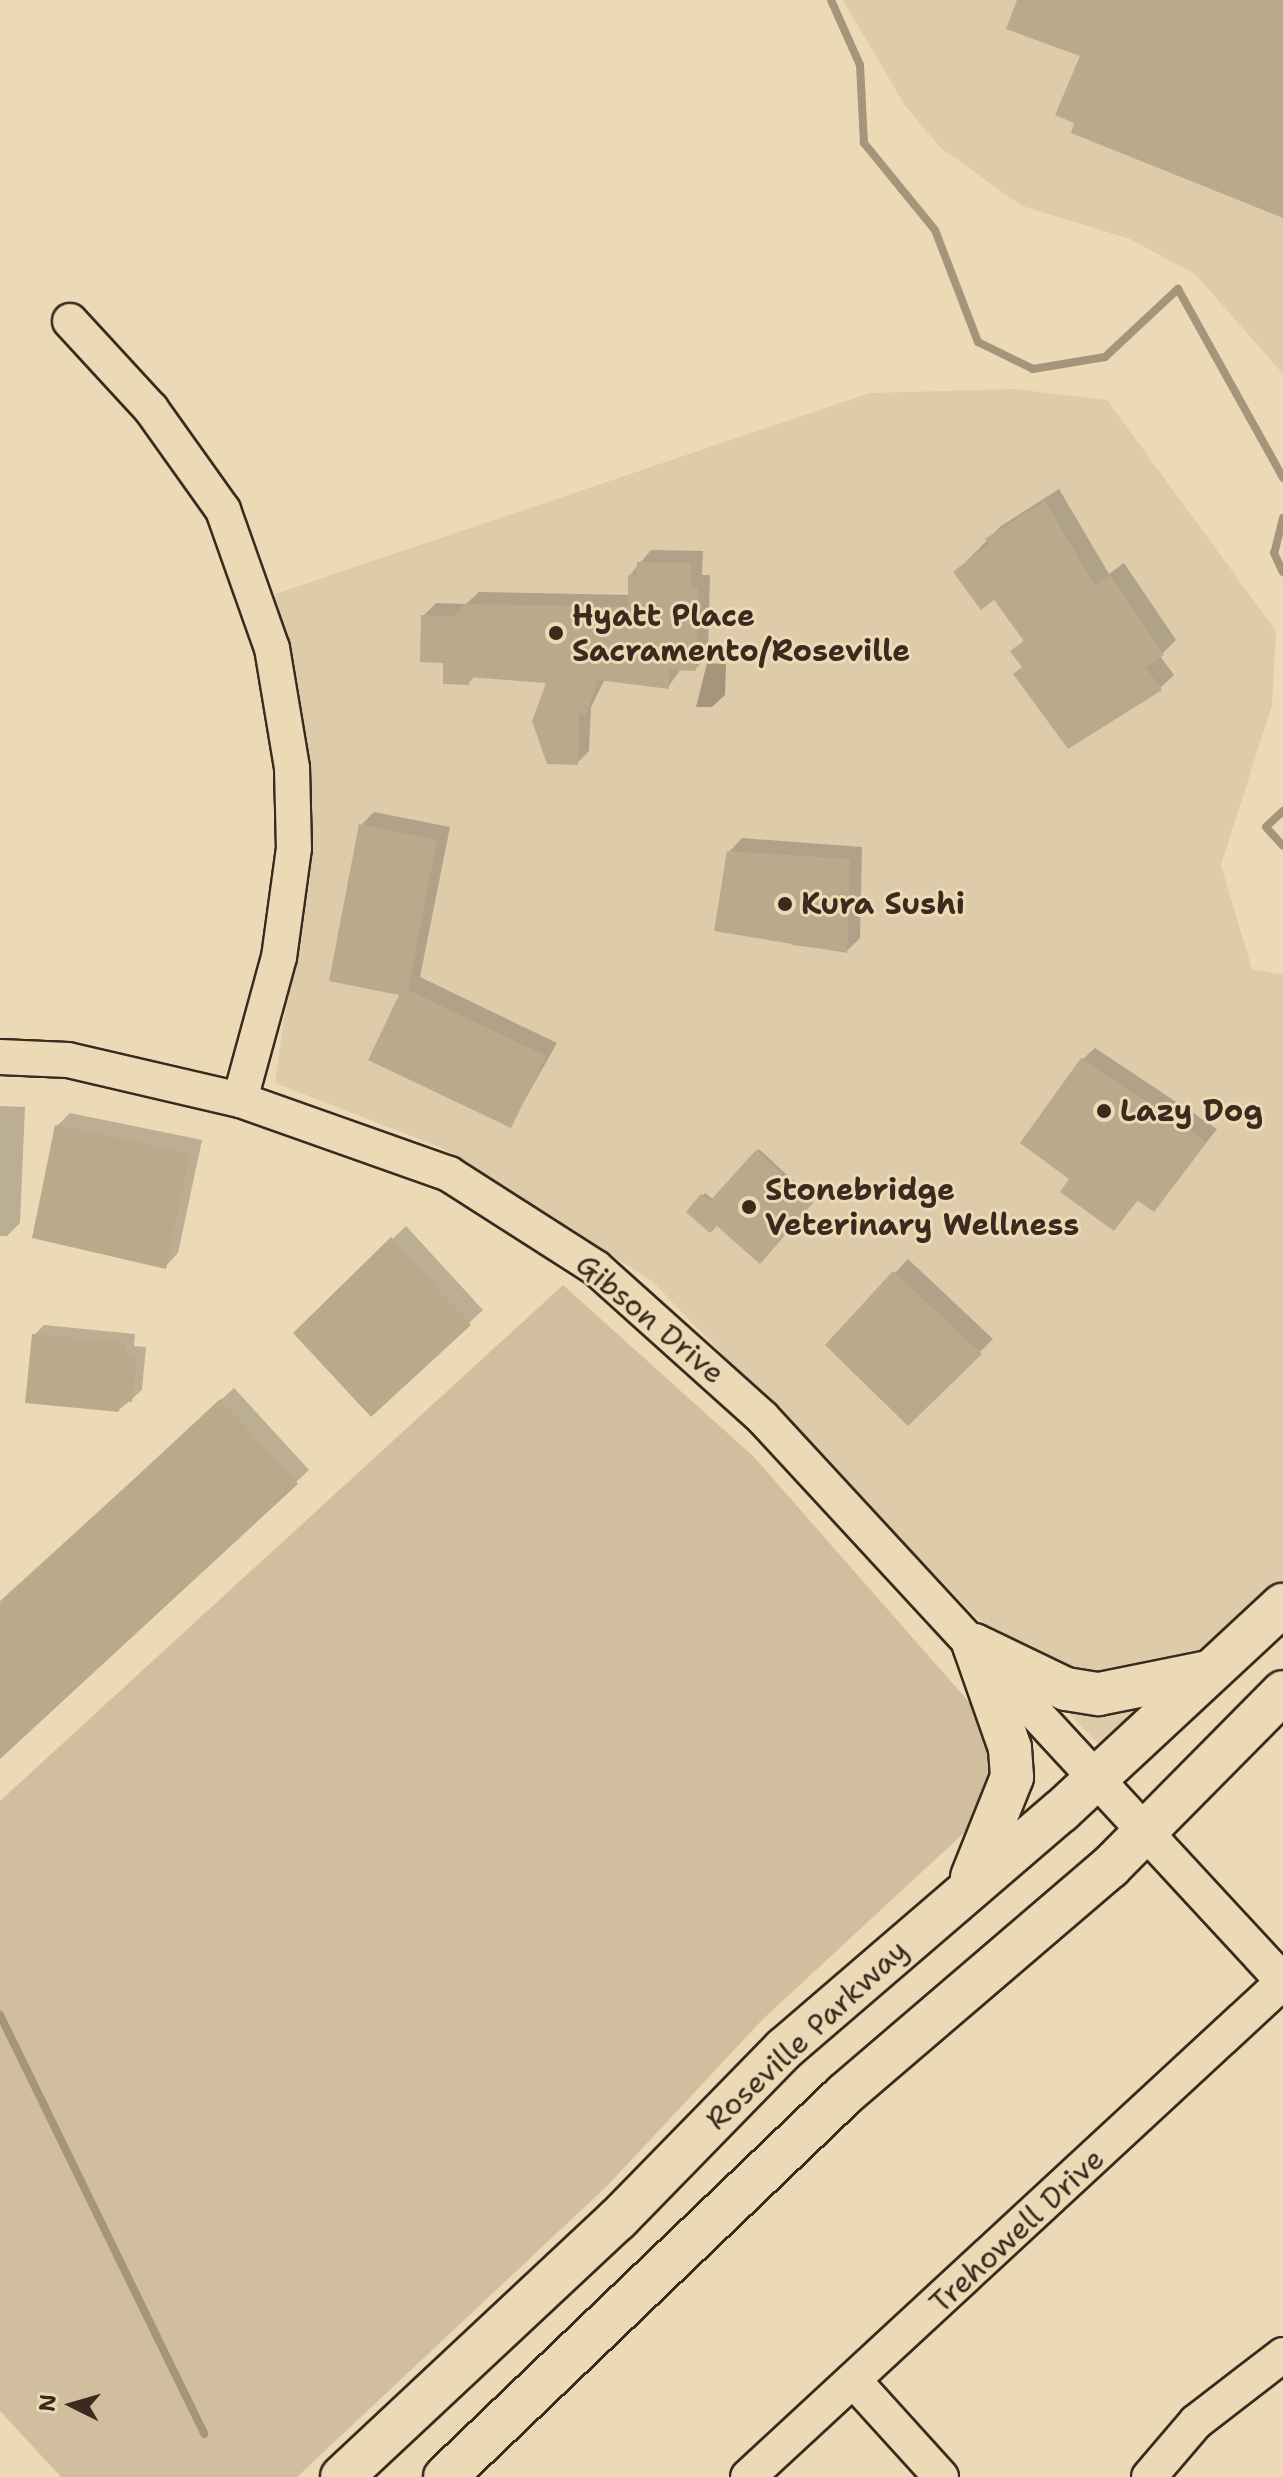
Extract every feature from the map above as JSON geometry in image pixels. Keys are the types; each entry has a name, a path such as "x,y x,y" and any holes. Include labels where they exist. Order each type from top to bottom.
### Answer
{"main road":[{"name":"Roseville Parkway","path":"342,2477 618,2219 784,2049 1098,1777 1283,1605"},
{"path":"974,1645 1066,1689 1099,1694 1209,1672"},
{"path":"968,1887 1012,1777 1010,1748 974,1645"},
{"path":"445,2477 845,2094 1147,1832 1283,1692"}],"street":[{"path":"70,321 151,409 223,510 272,648 292,768 294,848 279,957 240,1100"},
{"name":"Gibson Drive","path":"0,1057 68,1060 240,1100 449,1174 596,1268 762,1417 1098,1777 1283,1982"},
{"name":"Trehowell Drive","path":"748,2477 855,2382 1283,1982"},
{"path":"1149,2477 1196,2422 1283,2355"},
{"path":"855,2382 941,2477"}],"shaded area":[{"path":"843,0 1283,0 1283,374 1196,275 1130,239 1022,206 941,148 905,106"},
{"path":"1014,389 1107,400 1276,631 1272,705 1221,865 1252,969 1283,975 1283,1589 1114,1760 652,1281 440,1147 275,1083 312,816 275,594 870,393"},
{"path":"707,663 726,664 725,695 712,707 696,707"},
{"path":"563,1285 754,1457 990,1726 1002,1765 978,1820 763,2019 608,2185 297,2477 61,2477 0,2411 0,1801"}],"building":[{"path":"1017,0 1283,0 1283,218 1071,133 1074,123 1055,115 1080,56 1006,29"},
{"path":"1045,501 1095,586 1110,575 1164,655 1146,668 1162,690 1068,749 1013,674 1022,667 1010,651 1024,641 994,600 981,610 953,572 989,544 985,539"},
{"name":"Hyatt Place Sacramento/Roseville","path":"637,562 691,563 690,587 698,587 696,671 669,670 669,689 598,680 586,715 579,713 578,765 547,764 532,721 546,683 470,677 469,685 443,684 443,663 420,662 421,615 455,616 464,604 628,607 628,575 637,575"},
{"path":"359,824 437,840 408,990 546,1056 511,1128 368,1060 399,995 329,981"},
{"name":"Kura Sushi","path":"727,851 850,859 847,953 714,931"},
{"name":"Lazy Dog","path":"1081,1058 1207,1142 1154,1212 1137,1200 1114,1231 1060,1192 1069,1179 1020,1143"},
{"path":"55,1125 190,1153 166,1269 32,1238"},
{"name":"Stonebridge Veterinary Wellness","path":"756,1150 813,1203 760,1264 717,1226 710,1233 686,1212 701,1194 710,1201"},
{"path":"391,1237 471,1325 371,1417 293,1333"},
{"path":"893,1271 982,1354 908,1426 825,1345"},
{"path":"32,1334 126,1343 125,1355 137,1356 132,1402 120,1401 119,1412 25,1403"},
{"path":"220,1399 298,1484 0,1759 0,1604"}],"waterway":[{"path":"831,0 860,65 864,143 935,230 978,342 1033,369 1105,357 1178,289 1283,478"},
{"path":"1283,518 1274,553 1283,572"},
{"path":"1283,811 1266,827 1283,846"},
{"path":"0,2015 204,2434"}],"place":[{"name":"Hyatt Place Sacramento/Roseville","path":"556,633"},
{"name":"Kura Sushi","path":"785,904"},
{"name":"Lazy Dog","path":"1104,1111"},
{"name":"Stonebridge Veterinary Wellness","path":"749,1207"}]}
